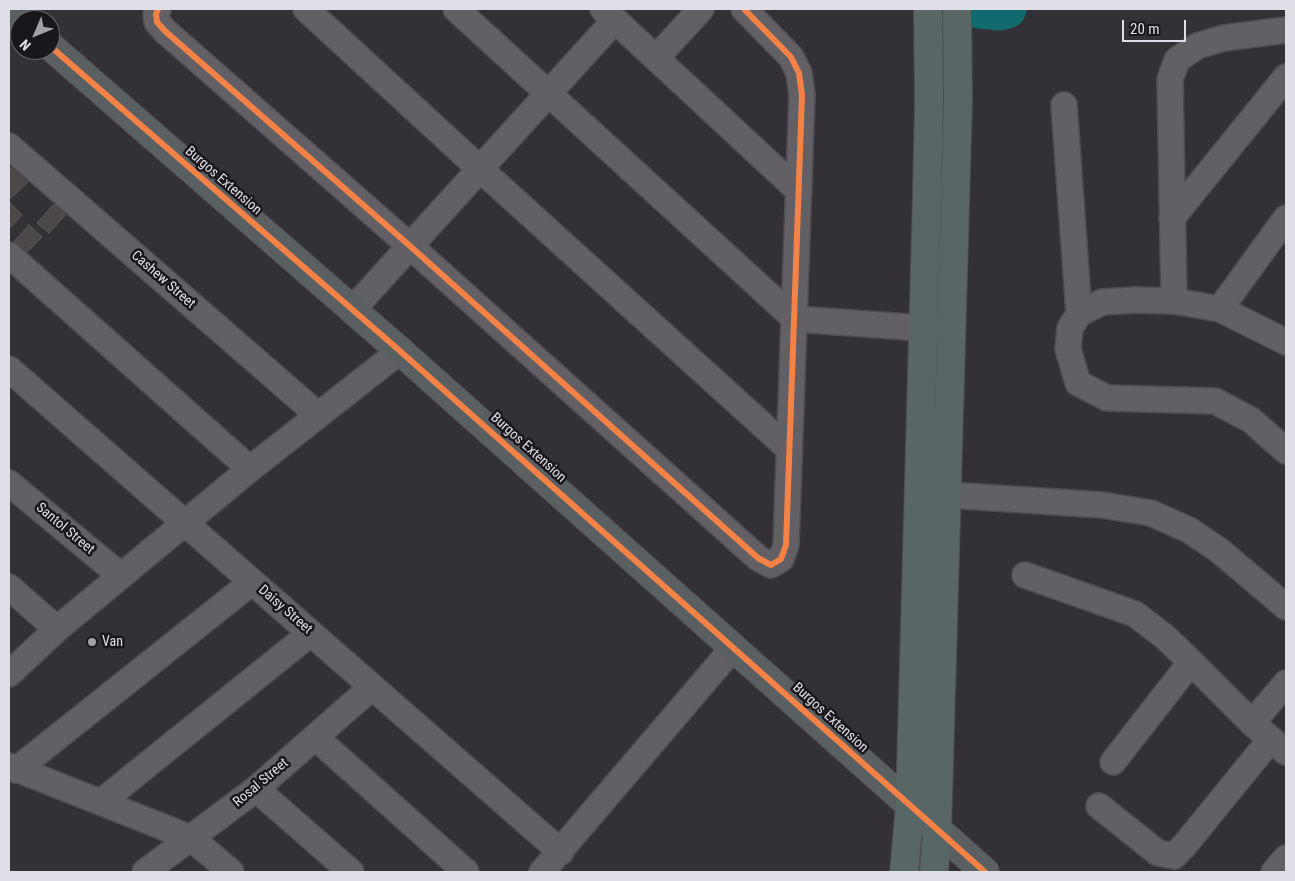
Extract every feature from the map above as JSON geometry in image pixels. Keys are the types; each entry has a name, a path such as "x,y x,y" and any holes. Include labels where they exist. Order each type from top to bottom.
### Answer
{"highway":[{"path":"904,872 910,806 929,101 928,9"},
{"path":"934,872 937,830 958,100 957,9"}],"main road":[{"name":"Burgos Extension","path":"60,55 400,351 985,872"}],"street":[{"path":"158,9 156,14 157,22 165,30 410,246 758,558 771,565 781,559 786,546 802,95 799,73 792,57 744,9"},
{"path":"306,9 789,449"},
{"path":"456,9 794,319 951,330"},
{"path":"656,58 700,9"},
{"path":"352,309 548,92 609,14 799,191"},
{"path":"1174,300 1170,79 1177,60 1197,46 1224,38 1286,30"},
{"path":"1172,218 1286,77"},
{"path":"1064,105 1079,314"},
{"name":"Cashew Street","path":"9,146 317,414"},
{"path":"1220,309 1286,218"},
{"path":"9,255 250,469"},
{"path":"1286,342 1220,309 1174,300 1102,302 1079,314 1070,328 1068,350 1078,383 1107,398 1215,401 1251,420 1286,451"},
{"path":"9,674 57,629 184,523 317,414 400,351"},
{"name":"Daisy Street","path":"9,369 560,852"},
{"name":"Santol Street","path":"9,483 122,576"},
{"path":"918,493 1102,505 1151,513 1189,530 1220,551 1286,607"},
{"path":"1025,575 1135,614 1165,637 1278,746 1174,856 1158,853 1099,806"},
{"path":"12,768 252,582"},
{"path":"9,587 57,629"},
{"path":"101,802 311,633"},
{"path":"542,872 733,648"},
{"path":"1112,762 1191,662"},
{"path":"1252,723 1286,683"},
{"name":"Rosal Street","path":"145,872 256,789 372,687"},
{"path":"314,737 466,872"},
{"path":"12,768 191,838 231,872"},
{"path":"256,789 351,872"},
{"path":"1274,872 1286,858"}],"building":[{"path":"18,161 33,177 11,198 9,197 9,170"},
{"path":"57,201 69,211 49,233 37,223"},
{"path":"9,204 22,215 9,229"},
{"path":"29,225 42,237 24,255 12,244"}],"waterway":[{"path":"980,9 999,11 1007,9"}],"cycle path":[{"path":"158,9 156,14 157,22 165,31 410,246 758,558 771,565 781,559 786,545 802,95 799,73 791,57 744,9"},
{"path":"60,55 400,351 985,872"}],"place":[{"name":"Van","path":"92,642"}]}
